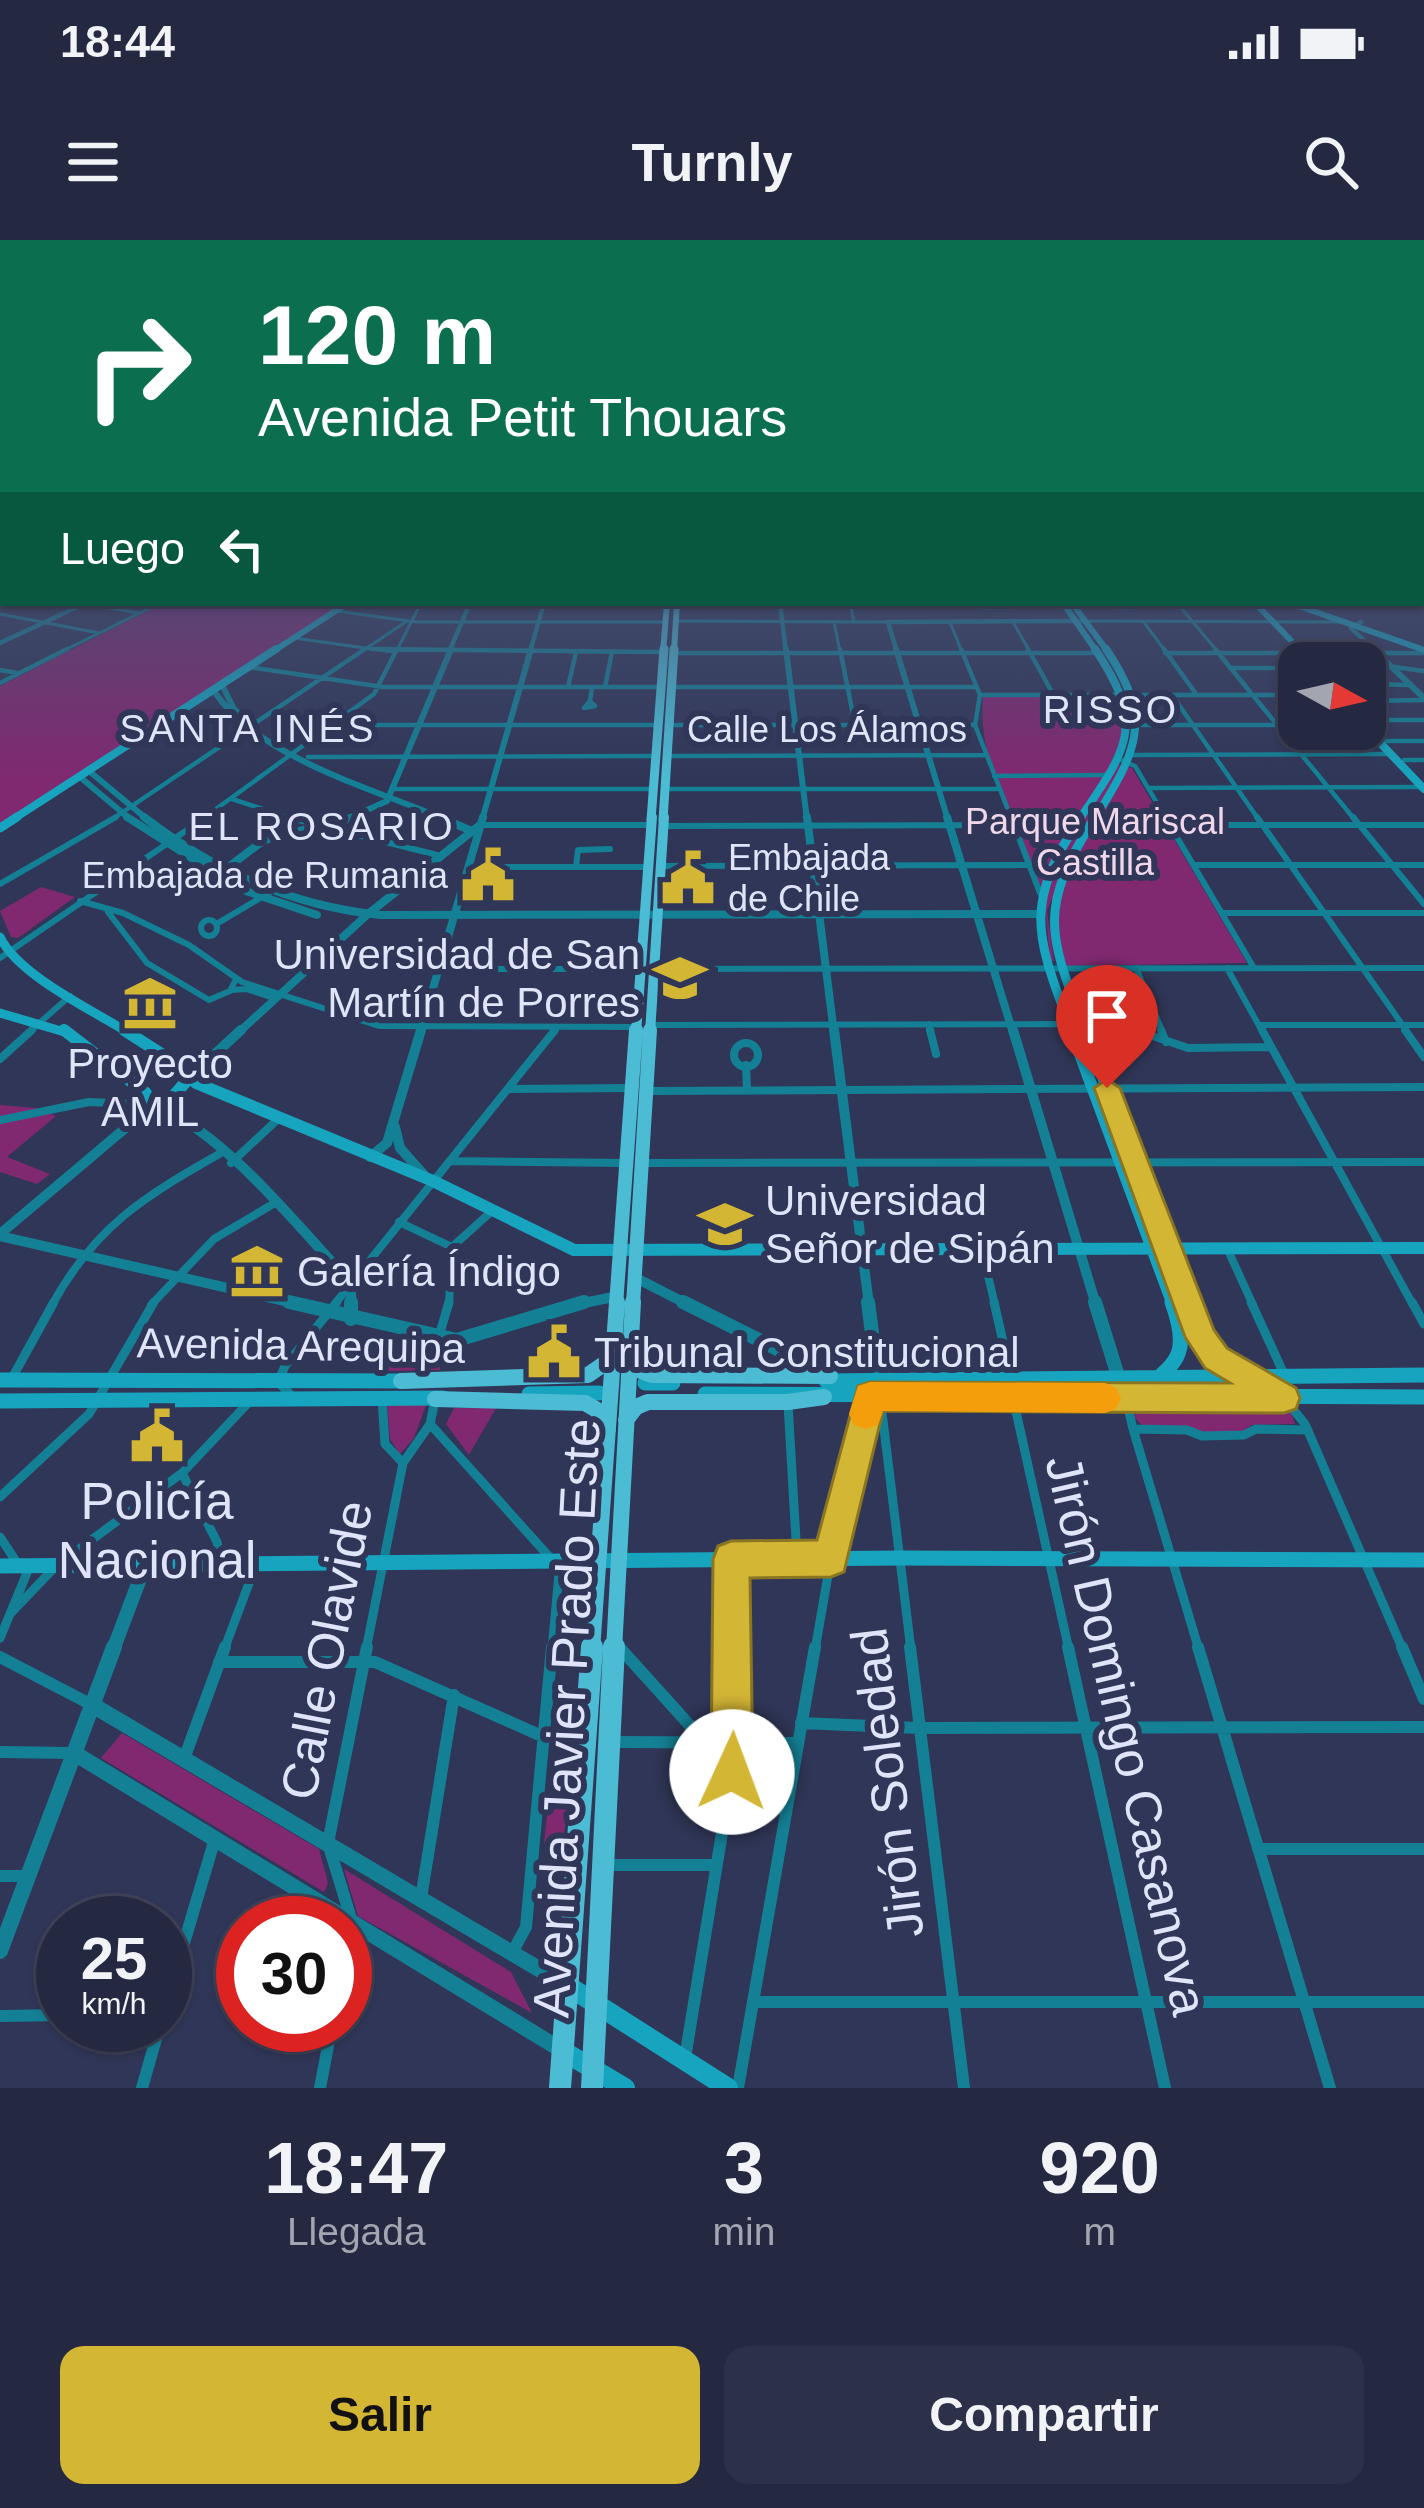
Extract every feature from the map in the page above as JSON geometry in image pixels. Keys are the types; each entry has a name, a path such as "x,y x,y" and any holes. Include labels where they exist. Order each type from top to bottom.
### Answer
{"main road":[{"path":"0,828 89,779 89,771 344,606"},
{"path":"401,1381 589,1375 623,1354 638,1279 650,1091 648,867 654,789 662,756 668,606"},
{"path":"671,622 676,606"},
{"path":"1069,606 1140,724 1125,759 1040,893 1039,914 1185,1344 1179,1360 1132,1405"},
{"path":"1255,606 1287,642"},
{"path":"1298,606 1357,624"},
{"path":"1313,606 1424,649"},
{"path":"1054,968 1053,902 1076,837 1106,776 1125,759 1129,724 1126,695 1094,653 1080,621"},
{"path":"1386,741 1423,783"},
{"path":"1386,748 1423,783"},
{"path":"652,914 662,866 667,790 662,756"},
{"path":"0,937 2,954 190,1077 278,1119 433,1181 574,1250 1424,1248"},
{"path":"649,969 637,1027 618,1296 623,1354 641,1371 652,1375 878,1378 1424,1375"},
{"path":"0,1013 68,1032 146,1093 154,1108 179,1093 190,1077"},
{"path":"129,1103 140,1101 146,1093"},
{"path":"1127,1162 1207,1347 1216,1358 1302,1406 1424,1397"},
{"name":"Avenida Javier Prado Este","path":"560,2088 626,1420 623,1354"},
{"name":"Avenida Javier Prado Este","path":"592,2078 615,1643 608,1431 623,1354"},
{"path":"838,1377 644,1389 824,1397 1114,1398 1132,1405 1284,1398"},
{"name":"Avenida Arequipa","path":"0,1401 436,1399 600,1388 278,1379 6,1380"},
{"path":"626,1420 636,1407 648,1402 788,1402 824,1397"},
{"path":"436,1399 585,1403 597,1410 608,1431"},
{"path":"0,1566 831,1558 1424,1560"},
{"path":"568,1986 728,2088"},
{"path":"563,2051 592,2078 625,2088"}],"street":[{"path":"3,606 44,622 101,633"},
{"path":"3,640 78,606"},
{"path":"101,606 140,613"},
{"path":"0,682 154,606"},
{"path":"2,954 232,799 304,757 379,687 419,606"},
{"path":"338,827 373,810 391,793 469,606"},
{"path":"370,1157 383,1148 395,1122 543,606"},
{"path":"738,2088 831,1558 878,1378 780,606"},
{"path":"851,606 854,622"},
{"path":"983,606 991,622"},
{"path":"1180,606 1424,904"},
{"path":"336,611 462,622 1343,622"},
{"path":"0,884 127,811 410,621"},
{"path":"1143,621 1197,695"},
{"path":"834,622 855,725"},
{"path":"888,622 1118,1376"},
{"path":"950,622 980,695 975,725 1040,893"},
{"path":"1013,622 1054,695"},
{"path":"1357,624 1351,628 1366,642"},
{"path":"294,638 397,652 1094,653"},
{"path":"1386,652 1424,649"},
{"path":"568,687 576,652"},
{"path":"605,687 612,652"},
{"path":"1166,653 1278,658"},
{"path":"1386,662 1424,699"},
{"path":"1231,668 1278,663"},
{"path":"1386,666 1424,670"},
{"path":"249,667 379,687 977,686"},
{"path":"0,670 19,673"},
{"path":"1386,684 1410,685"},
{"path":"585,724 592,687"},
{"path":"219,690 250,729 304,757 476,829 651,825"},
{"path":"980,695 1278,695"},
{"path":"1172,695 1424,1057"},
{"path":"1386,700 1424,699"},
{"path":"1386,721 1424,720"},
{"path":"1140,724 1277,724"},
{"path":"334,725 975,725"},
{"path":"1386,741 1424,741"},
{"path":"1125,759 1391,754"},
{"name":"Calle Los Álamos","path":"304,757 986,755"},
{"path":"304,757 391,793 654,789"},
{"path":"1125,759 1171,825 1254,968"},
{"path":"1404,760 1424,760"},
{"path":"994,776 1106,776"},
{"path":"89,779 168,842 291,909 334,914 1039,914"},
{"path":"1148,788 1423,783"},
{"path":"667,790 999,789"},
{"path":"232,799 314,826 338,827 437,855"},
{"path":"664,826 1013,825"},
{"path":"1171,825 1424,825"},
{"path":"222,872 258,843 314,826"},
{"path":"190,1077 368,914 437,855 476,829"},
{"path":"576,867 579,850 610,849"},
{"path":"662,866 1028,865"},
{"path":"1194,865 1424,865"},
{"path":"468,867 648,867"},
{"path":"189,945 205,924 218,923 268,894"},
{"path":"79,902 128,915 276,996"},
{"path":"79,902 111,913 150,966 211,1001 246,989 379,1026 637,1027"},
{"path":"1222,914 1424,914"},
{"path":"117,919 128,915"},
{"path":"178,940 202,932"},
{"path":"1136,968 1167,1043"},
{"path":"1227,968 1424,1324"},
{"path":"439,970 1424,968"},
{"path":"230,991 235,977"},
{"path":"0,1059 70,996"},
{"path":"653,1025 1075,1023 1125,1028 1198,1049 1271,1047"},
{"path":"928,1024 936,1054"},
{"path":"1258,1025 1424,1024"},
{"path":"306,1400 284,1390 278,1379 558,1027"},
{"path":"745,1040 760,1056 746,1065 731,1055 745,1040"},
{"path":"746,1065 747,1090"},
{"path":"650,1091 1424,1087"},
{"path":"508,1088 632,1088"},
{"path":"0,1120 89,1102 129,1103 136,1108 134,1118"},
{"path":"0,1234 134,1118 154,1108 173,1110 351,1282 351,1318"},
{"path":"231,1163 278,1119"},
{"path":"395,1122 408,1160 433,1181"},
{"path":"6,1380 82,1255 142,1198 221,1153"},
{"path":"449,1161 627,1163"},
{"path":"645,1163 1424,1162"},
{"path":"0,1497 64,1442 100,1400 138,1324 176,1277 235,1222 273,1204"},
{"path":"439,1336 449,1307 452,1247 493,1210"},
{"path":"399,1222 452,1247"},
{"path":"0,1234 351,1318 464,1340 604,1296 618,1296"},
{"path":"1226,1247 1284,1374"},
{"path":"981,1248 1011,1377"},
{"path":"638,1279 838,1377"},
{"name":"Jirón Soledad","path":"875,1396 964,2088"},
{"path":"382,1398 383,1441 395,1460 403,1463"},
{"name":"Jirón Domingo Casanova","path":"1012,1398 1165,2088"},
{"name":"Calle Olavide","path":"344,1896 328,1843 403,1463 430,1424 436,1399"},
{"path":"12,1612 55,1567 182,1473 251,1400"},
{"path":"788,1402 797,1559"},
{"path":"1132,1405 1132,1429 1330,2088"},
{"path":"1302,1406 1308,1430 1424,1699"},
{"path":"430,1424 556,1562 526,1927 511,1954"},
{"path":"1132,1429 1187,1430 1202,1436 1244,1435 1256,1429 1308,1430"},
{"path":"182,1473 217,1542 222,1566"},
{"path":"0,1537 25,1567 0,1638"},
{"path":"685,2060 732,1772 731,1559"},
{"path":"184,1760 256,1565"},
{"path":"0,1951 144,1568"},
{"path":"615,1643 732,1772"},
{"path":"0,1657 94,1706 568,1986"},
{"path":"219,1662 376,1662 544,1737 570,1733 578,1726"},
{"path":"421,1900 454,1695"},
{"path":"801,1723 919,1728 1424,1727"},
{"path":"610,1742 797,1743"},
{"path":"0,1752 74,1753 309,1896"},
{"path":"192,1916 215,1839"},
{"path":"1258,1849 1424,1849"},
{"path":"604,1865 716,1865"},
{"path":"0,1876 28,1876"},
{"path":"372,1934 563,2051"},
{"path":"753,2002 1424,2002"},
{"path":"0,2016 36,2015"},
{"path":"142,2088 152,2052"},
{"path":"320,2088 327,2052"}],"green space":[{"path":"157,606 340,606 0,825 0,686"},
{"name":"Parque Mariscal Castilla","path":"983,696 1118,697 1123,730 1111,762 1132,768 1247,963 1064,966 1052,898 1047,911 1054,961 1050,961 1044,894 1036,888 991,768"},
{"path":"41,887 75,897 18,938 11,937 0,911"},
{"path":"0,1105 36,1108 56,1116 7,1157 50,1174 37,1184 0,1172"},
{"path":"401,1335 436,1342 440,1370 384,1371"},
{"path":"387,1405 426,1405 414,1438 400,1454 390,1439"},
{"path":"1282,1406 1290,1410 1295,1424 1252,1425 1242,1432 1142,1426 1134,1416 1139,1407"},
{"path":"454,1408 496,1408 469,1455 446,1424"},
{"path":"731,1572 743,1573 745,1722 722,1720 721,1577 731,1578"},
{"path":"122,1733 319,1849 328,1883 324,1892 101,1758"},
{"path":"567,1754 572,1759 563,1844 544,1844 552,1768 557,1758"},
{"path":"344,1869 511,1972 532,2013 372,1924 372,1896 352,1896"}],"slow traffic":[{"path":"866,1414 870,1396 1105,1398"}],"place":[{"name":"Embajada de Rumania","path":"488,875"},
{"name":"Embajada de Chile","path":"688,878"},
{"name":"Universidad de San Martín de Porres","path":"680,978"},
{"name":"Proyecto AMIL","path":"150,1003"},
{"name":"Universidad Señor de Sipán","path":"725,1224"},
{"name":"Galería Índigo","path":"257,1271"},
{"name":"Tribunal Constitucional","path":"554,1352"},
{"name":"Policía Nacional","path":"157,1436"}],"district":[{"name":"RISSO","path":"1111,709"},
{"name":"SANTA INÉS","path":"248,728"},
{"name":"EL ROSARIO","path":"322,826"}],"route":[{"path":"732,1772 731,1559 831,1558 870,1396 1284,1398 1210,1353 1107,1088"}]}
